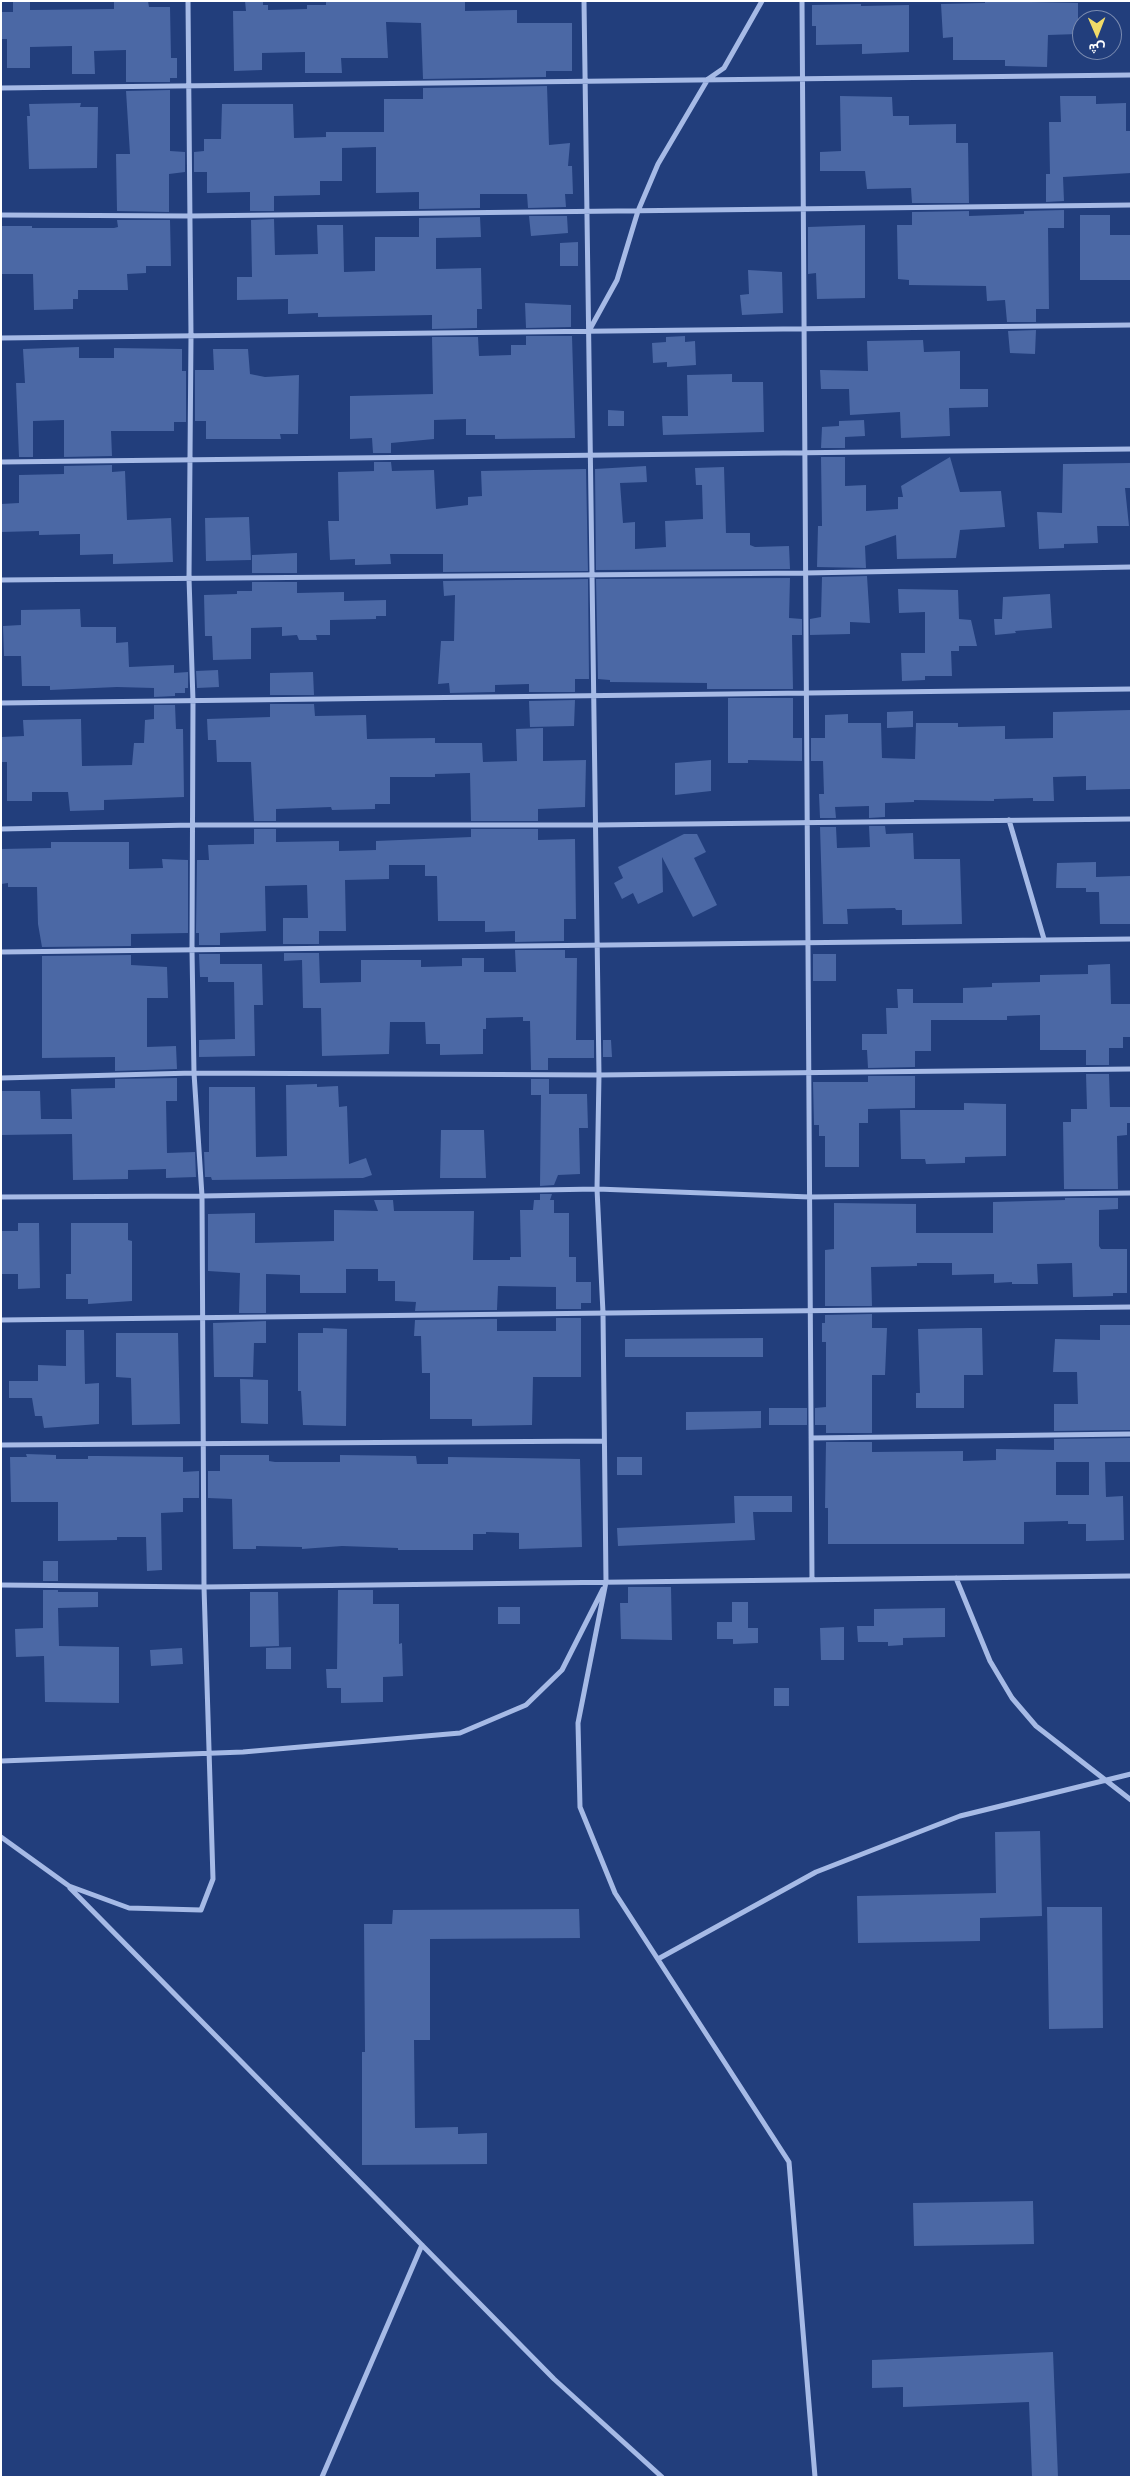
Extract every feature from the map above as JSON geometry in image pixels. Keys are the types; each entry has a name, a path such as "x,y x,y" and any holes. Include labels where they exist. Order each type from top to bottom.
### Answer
{"street":[{"path":"68,1886 129,1908 201,1910 213,1878 204,1587 201,1318 202,1196 194,1073 192,950 192,700 189,460 192,336 188,1"},
{"path":"584,1 599,1075 597,1189 602,1313 606,1582 578,1723 580,1807 615,1893 789,2162 814,2477"},
{"path":"588,332 617,280 638,211 658,164 708,79 724,68 762,1"},
{"path":"802,1 812,1580"},
{"path":"1,88 1131,75"},
{"path":"1,215 190,216 1131,205"},
{"path":"1,338 1131,325"},
{"path":"1,462 1131,449"},
{"path":"1,580 805,573 1131,567"},
{"path":"1,702 1131,689"},
{"path":"1,830 192,825 596,826 1131,819"},
{"path":"1010,820 1044,940"},
{"path":"1,952 1131,938"},
{"path":"1,1078 194,1073 599,1075 1131,1068"},
{"path":"1,1197 202,1196 597,1189 810,1197 1131,1194"},
{"path":"1,1320 1131,1307"},
{"path":"811,1438 1131,1434"},
{"path":"1,1445 202,1445 604,1440"},
{"path":"1,1585 204,1587 1131,1576"},
{"path":"956,1578 990,1662 1012,1698 1036,1726 1131,1800"},
{"path":"1,1761 209,1753 460,1733 526,1705 562,1670 606,1582"},
{"path":"658,1959 816,1872 960,1816 1131,1774"},
{"path":"1,1837 68,1886 554,2379 662,2477"},
{"path":"322,2477 422,2245"}],"building":[{"path":"13,1 30,1 30,10 114,9 114,1 148,1 149,7 170,7 171,58 177,58 177,78 170,78 170,82 126,82 126,50 94,51 95,74 72,74 72,46 30,47 30,68 7,68 7,39 1,39 1,12 13,12"},
{"path":"245,1 263,1 263,5 268,5 268,10 307,9 307,5 326,5 326,1 465,1 465,11 517,10 517,23 572,23 572,71 546,71 546,77 423,79 421,23 386,22 388,58 341,58 342,73 305,73 305,52 262,53 262,70 234,71 233,11 246,11"},
{"path":"985,1 1078,3 1078,10 1072,10 1072,34 1048,35 1047,67 1005,66 1005,60 953,60 953,37 943,38 941,4 985,3"},
{"path":"861,4 861,6 909,5 909,52 862,54 862,44 816,45 816,26 812,26 812,5"},
{"path":"547,86 549,145 570,143 568,166 572,166 573,194 565,194 566,207 528,208 527,194 480,194 480,208 419,209 419,192 376,193 376,147 342,148 342,181 320,181 320,195 274,196 274,211 250,211 250,192 207,193 207,172 194,172 194,152 204,151 204,139 221,139 222,104 293,104 294,138 326,137 326,132 384,132 384,99 423,99 423,88"},
{"path":"170,90 170,151 185,152 185,172 169,174 169,212 117,211 116,154 130,154 126,91"},
{"path":"840,96 892,97 893,116 909,116 909,125 956,124 956,143 968,143 969,203 912,203 911,188 867,189 865,171 820,171 820,152 841,151"},
{"path":"1060,96 1096,96 1096,104 1126,103 1126,131 1130,131 1131,173 1063,177 1064,201 1046,202 1046,174 1050,174 1049,122 1061,122"},
{"path":"81,103 80,107 98,107 97,168 29,169 27,116 30,116 29,104"},
{"path":"1064,210 1064,228 1048,228 1049,309 1036,309 1036,322 1007,322 1005,300 987,301 986,286 909,285 909,280 898,279 897,225 912,225 912,212 969,211 969,216 1024,214 1024,211"},
{"path":"1080,215 1110,215 1110,235 1131,235 1131,280 1080,280"},
{"path":"529,216 567,216 568,233 531,236"},
{"path":"480,217 481,237 436,238 436,269 481,268 482,309 477,309 477,328 432,329 432,315 318,317 318,313 288,314 288,299 237,300 237,277 252,277 251,220 274,219 275,255 318,254 317,225 343,225 344,272 375,271 375,237 419,237 419,218"},
{"path":"117,220 170,220 171,266 146,266 146,273 127,274 128,290 78,290 78,299 73,299 73,309 34,310 33,274 1,274 1,226 114,228 118,227"},
{"path":"865,225 865,298 817,299 816,273 808,274 808,227"},
{"path":"578,242 578,266 560,266 560,243"},
{"path":"748,270 782,272 783,313 742,315 740,295 749,294"},
{"path":"525,303 571,305 571,327 526,328"},
{"path":"1036,330 1035,354 1010,353 1008,331"},
{"path":"526,336 572,336 575,438 495,439 495,435 466,435 466,419 434,420 434,439 391,443 391,453 373,453 372,438 350,439 350,396 433,394 432,337 478,337 479,356 511,355 511,345 526,345"},
{"path":"685,336 685,342 695,341 696,365 667,367 667,362 653,363 652,343 666,342 666,337"},
{"path":"923,340 924,352 960,351 960,389 988,389 988,407 949,408 950,436 901,438 900,412 850,415 849,389 821,389 820,370 868,371 867,341"},
{"path":"79,347 79,358 114,358 114,348 182,349 182,371 186,371 186,422 174,422 174,431 111,431 112,456 64,457 64,420 33,421 33,457 19,457 16,383 25,383 23,349"},
{"path":"213,349 248,349 250,374 265,377 299,375 298,434 280,434 281,439 206,439 206,421 195,421 195,370 214,370"},
{"path":"732,374 732,382 763,382 764,432 663,435 662,416 688,416 687,375"},
{"path":"608,410 624,411 624,426 608,426"},
{"path":"864,420 865,436 845,437 845,448 821,448 822,427 839,426 839,421"},
{"path":"821,457 845,457 845,486 866,485 866,511 898,509 898,497 903,497 901,486 950,457 960,492 1001,491 1005,527 960,530 956,558 897,559 896,535 865,546 866,568 817,567 818,526 822,526"},
{"path":"374,462 391,462 392,471 434,470 436,509 468,505 468,497 482,496 481,471 586,469 588,571 443,572 443,554 390,554 391,564 355,565 355,559 330,560 328,521 339,521 338,472 374,471"},
{"path":"1131,463 1131,488 1125,488 1129,526 1097,526 1098,543 1064,544 1064,548 1039,549 1037,512 1062,513 1063,464"},
{"path":"112,465 112,472 125,471 127,520 171,518 173,562 113,564 113,554 80,555 80,534 39,535 39,531 1,532 1,504 19,503 19,475 64,474 64,466"},
{"path":"646,466 647,482 620,483 623,523 635,522 635,549 666,547 665,521 703,519 702,485 696,485 695,468 724,467 726,533 750,533 750,545 755,547 789,546 790,569 596,570 595,469"},
{"path":"249,517 251,560 206,561 205,518"},
{"path":"297,553 297,573 252,573 252,555"},
{"path":"867,576 870,623 850,622 850,634 810,635 810,619 821,617 822,577"},
{"path":"790,578 789,618 802,619 802,635 792,635 793,689 707,689 707,683 610,682 610,680 598,679 596,579"},
{"path":"588,579 589,679 575,679 575,692 529,692 529,684 495,685 495,692 450,693 449,683 438,684 441,641 454,641 455,595 444,596 443,581"},
{"path":"252,582 297,582 297,593 344,592 344,601 386,600 386,616 376,616 376,619 330,620 330,635 316,635 317,640 299,640 297,635 282,636 282,627 251,628 251,659 213,660 212,636 205,636 204,595 237,594 237,591 252,591"},
{"path":"898,589 958,590 959,619 971,620 977,646 959,646 959,651 951,651 952,676 925,676 925,680 902,681 901,653 925,653 925,612 899,613"},
{"path":"1050,594 1052,628 1015,631 1016,633 995,635 994,619 1002,619 1003,597"},
{"path":"80,609 81,627 116,627 116,643 128,642 129,667 174,665 174,673 188,672 188,688 185,688 185,693 175,693 175,696 154,697 154,688 117,687 50,690 50,686 22,686 21,656 4,656 3,626 21,625 21,610"},
{"path":"218,670 219,687 197,688 196,671"},
{"path":"313,672 314,695 270,695 270,673"},
{"path":"728,698 793,698 793,738 802,738 802,761 748,760 748,763 728,763"},
{"path":"575,700 574,726 530,727 529,701"},
{"path":"270,704 314,704 315,716 366,715 367,739 435,738 435,743 482,743 483,762 517,761 516,729 543,728 543,761 586,760 585,807 538,809 538,821 471,821 470,773 435,774 435,777 390,777 390,804 375,804 375,809 332,810 331,807 276,809 276,821 254,821 251,762 217,762 216,740 208,740 207,719 270,717"},
{"path":"154,705 175,705 176,729 183,729 184,797 104,800 104,810 70,811 68,792 32,792 32,801 7,801 7,762 1,762 1,737 24,736 23,720 81,719 82,766 132,765 134,743 144,743 145,720 154,719"},
{"path":"1131,710 1131,789 1086,790 1086,776 1053,777 1054,801 1033,801 1033,798 994,799 994,801 914,800 914,802 885,803 885,817 869,818 869,806 835,807 836,818 820,818 819,794 824,794 823,761 811,761 811,738 825,738 825,715 848,714 848,723 881,723 882,758 915,759 916,723 958,723 958,727 1005,726 1005,739 1053,738 1053,712"},
{"path":"913,711 913,727 887,728 887,712"},
{"path":"711,760 711,791 675,795 675,763"},
{"path":"869,826 885,826 886,834 913,833 914,859 960,859 962,924 902,925 902,910 896,910 895,908 847,909 848,924 823,924 820,827 836,827 837,848 870,847"},
{"path":"254,829 276,829 276,842 339,841 339,851 376,850 376,841 471,837 471,829 538,829 538,840 575,839 576,919 564,919 564,941 515,942 515,931 485,932 485,921 438,921 437,876 425,876 425,865 389,865 389,879 345,880 346,931 319,931 319,944 283,944 283,918 308,918 307,885 265,886 266,931 220,933 220,945 199,945 199,933 196,933 197,860 209,860 208,845 254,844"},
{"path":"684,834 697,834 706,852 694,858 717,905 693,917 662,857 663,892 638,904 633,893 622,899 614,883 623,878 618,867"},
{"path":"51,842 129,842 129,869 163,868 162,859 188,860 188,933 131,934 131,946 42,947 38,924 37,887 8,887 8,883 1,884 1,849 51,848"},
{"path":"1096,862 1096,877 1131,876 1131,924 1100,924 1099,892 1086,892 1086,888 1056,888 1057,863"},
{"path":"515,950 565,950 565,958 577,958 576,1040 594,1040 594,1058 548,1058 548,1070 531,1070 530,1021 523,1021 523,1017 486,1018 486,1029 483,1029 483,1054 440,1055 440,1044 426,1044 425,1022 390,1022 389,1054 322,1056 321,1008 303,1008 302,960 284,961 284,953 319,953 320,983 361,982 361,960 421,960 421,967 462,966 462,958 484,958 484,972 516,972"},
{"path":"199,954 220,954 220,964 262,964 263,1005 254,1005 255,1056 199,1057 199,1040 235,1039 234,982 208,982 208,977 200,977"},
{"path":"813,954 836,954 836,981 813,981"},
{"path":"131,955 131,965 167,967 168,998 147,998 147,1047 176,1046 177,1069 115,1071 115,1057 42,1058 42,956"},
{"path":"1110,964 1111,1004 1131,1004 1131,1037 1123,1037 1123,1048 1109,1048 1109,1065 1086,1065 1086,1050 1040,1050 1040,1015 1007,1016 1007,1020 931,1020 931,1051 915,1051 915,1067 868,1068 867,1050 862,1050 862,1034 887,1034 886,1008 898,1008 897,989 913,989 913,1003 963,1003 963,988 992,987 992,983 1040,982 1040,975 1088,974 1088,965"},
{"path":"603,1040 611,1040 612,1057 603,1057"},
{"path":"1086,1074 1109,1074 1110,1107 1131,1107 1131,1123 1127,1123 1127,1135 1117,1136 1118,1189 1064,1189 1063,1122 1071,1122 1071,1109 1087,1109"},
{"path":"868,1076 915,1076 915,1108 868,1109 868,1123 859,1123 859,1167 825,1167 825,1136 819,1136 819,1125 814,1125 813,1082 868,1082"},
{"path":"177,1078 177,1101 166,1101 167,1153 195,1152 196,1177 166,1178 166,1169 128,1170 128,1179 73,1180 72,1134 1,1135 1,1091 40,1091 41,1119 72,1119 71,1089 115,1088 115,1079"},
{"path":"531,1079 549,1079 549,1094 587,1094 588,1128 579,1128 580,1174 558,1175 554,1185 540,1186 541,1095 531,1095"},
{"path":"317,1084 317,1087 338,1086 339,1107 347,1106 349,1164 366,1158 372,1175 363,1178 212,1180 211,1177 205,1177 204,1152 209,1152 209,1087 255,1087 256,1157 287,1156 286,1085"},
{"path":"964,1103 1006,1104 1006,1156 965,1157 965,1163 926,1164 925,1159 901,1159 900,1110 964,1110"},
{"path":"441,1130 484,1130 486,1178 440,1178"},
{"path":"540,1194 552,1194 550,1200 554,1200 554,1213 569,1213 569,1257 576,1257 576,1282 591,1282 591,1303 581,1303 581,1309 556,1309 556,1287 498,1286 497,1310 415,1311 416,1302 395,1301 395,1281 378,1281 378,1269 346,1269 346,1293 300,1293 300,1275 266,1274 266,1313 239,1313 240,1273 208,1271 208,1214 255,1213 255,1243 334,1241 334,1210 378,1211 374,1200 393,1200 394,1211 474,1211 473,1260 510,1260 510,1257 521,1257 520,1210 533,1210 534,1200 540,1200"},
{"path":"1065,1198 1118,1198 1118,1209 1099,1210 1099,1246 1101,1249 1127,1249 1127,1293 1113,1293 1113,1296 1073,1297 1072,1263 1037,1264 1038,1284 1012,1284 1012,1282 994,1283 994,1274 952,1275 952,1263 917,1263 917,1266 871,1267 872,1306 825,1306 825,1250 834,1249 834,1203 916,1204 916,1233 993,1233 993,1202 1065,1200"},
{"path":"18,1223 39,1223 40,1288 18,1289 18,1274 1,1274 1,1231 18,1231"},
{"path":"71,1223 128,1223 128,1240 132,1241 132,1301 88,1304 88,1299 66,1299 66,1274 71,1274"},
{"path":"872,1314 872,1328 887,1328 885,1375 872,1375 872,1433 826,1433 826,1425 815,1425 815,1408 826,1407 826,1342 822,1342 822,1323 825,1323 825,1315"},
{"path":"556,1318 581,1318 581,1377 533,1377 532,1425 472,1426 472,1419 430,1419 430,1373 422,1373 421,1336 414,1336 415,1320 497,1319 497,1331 556,1331"},
{"path":"266,1321 266,1343 254,1343 253,1377 214,1377 213,1323"},
{"path":"1100,1325 1131,1325 1131,1430 1054,1431 1054,1404 1078,1404 1077,1372 1053,1372 1055,1339 1100,1340"},
{"path":"323,1328 347,1329 346,1426 303,1425 301,1391 298,1391 298,1333 323,1333"},
{"path":"982,1328 983,1375 964,1375 964,1408 916,1408 916,1393 920,1393 918,1329"},
{"path":"66,1330 84,1330 85,1384 99,1383 99,1424 44,1428 42,1416 35,1416 32,1398 9,1398 9,1381 38,1381 38,1365 66,1366"},
{"path":"116,1333 178,1333 180,1424 132,1425 131,1378 116,1377"},
{"path":"763,1338 763,1357 625,1357 625,1339"},
{"path":"240,1379 268,1380 268,1424 241,1423"},
{"path":"769,1408 807,1408 807,1425 769,1425"},
{"path":"761,1411 761,1428 686,1430 686,1412"},
{"path":"1131,1438 1131,1462 1105,1462 1106,1497 1123,1496 1124,1540 1086,1541 1086,1524 1068,1524 1068,1521 1024,1522 1024,1544 828,1544 828,1508 825,1508 826,1442 872,1442 872,1452 963,1451 963,1461 996,1460 996,1449 1054,1450 1054,1439","holes":["1056,1462 1089,1462 1089,1495 1056,1495"]},
{"path":"26,1454 56,1455 56,1459 88,1459 88,1456 183,1457 183,1472 199,1471 199,1498 183,1498 183,1512 161,1513 162,1570 147,1571 146,1537 117,1537 117,1540 58,1541 58,1502 11,1502 10,1457 27,1457"},
{"path":"220,1455 269,1455 269,1461 275,1462 340,1462 340,1455 416,1456 417,1464 448,1464 448,1457 580,1459 582,1547 519,1549 519,1533 486,1532 486,1534 473,1534 473,1550 398,1550 398,1548 342,1546 302,1549 302,1547 256,1546 256,1549 233,1549 232,1499 208,1498 208,1471 220,1471"},
{"path":"617,1457 642,1457 642,1475 617,1475"},
{"path":"734,1496 792,1496 792,1512 753,1512 755,1540 618,1546 617,1528 735,1523"},
{"path":"43,1561 58,1561 58,1581 43,1581"},
{"path":"628,1587 671,1587 672,1640 621,1639 620,1603 628,1603"},
{"path":"43,1590 98,1592 98,1607 58,1608 59,1646 119,1647 119,1703 45,1702 44,1656 16,1657 15,1629 43,1628"},
{"path":"338,1590 373,1590 373,1604 399,1604 399,1644 402,1643 403,1676 383,1677 383,1702 341,1703 341,1688 327,1688 326,1669 337,1669"},
{"path":"250,1592 278,1592 279,1646 250,1647"},
{"path":"732,1602 748,1602 748,1628 758,1628 758,1643 733,1644 733,1639 717,1639 717,1622 732,1622"},
{"path":"498,1607 520,1607 520,1624 498,1624"},
{"path":"945,1608 945,1637 903,1638 903,1645 888,1646 888,1642 858,1642 857,1626 874,1626 874,1609"},
{"path":"844,1627 844,1660 821,1660 820,1628"},
{"path":"291,1647 291,1669 266,1669 266,1648"},
{"path":"182,1648 183,1664 151,1666 150,1650"},
{"path":"774,1688 789,1688 789,1706 774,1706"},
{"path":"1040,1831 1042,1916 980,1918 980,1941 858,1943 857,1896 996,1893 995,1832"},
{"path":"1047,1907 1102,1907 1103,2028 1049,2029"},
{"path":"579,1909 580,1938 430,1939 430,2040 414,2040 415,2128 458,2127 458,2134 487,2133 487,2164 362,2165 362,2052 365,2052 364,1924 392,1924 393,1910"},
{"path":"1033,2201 1034,2244 914,2246 913,2203"},
{"path":"1053,2352 1058,2477 1032,2477 1029,2402 903,2407 903,2387 872,2388 872,2360"}]}
